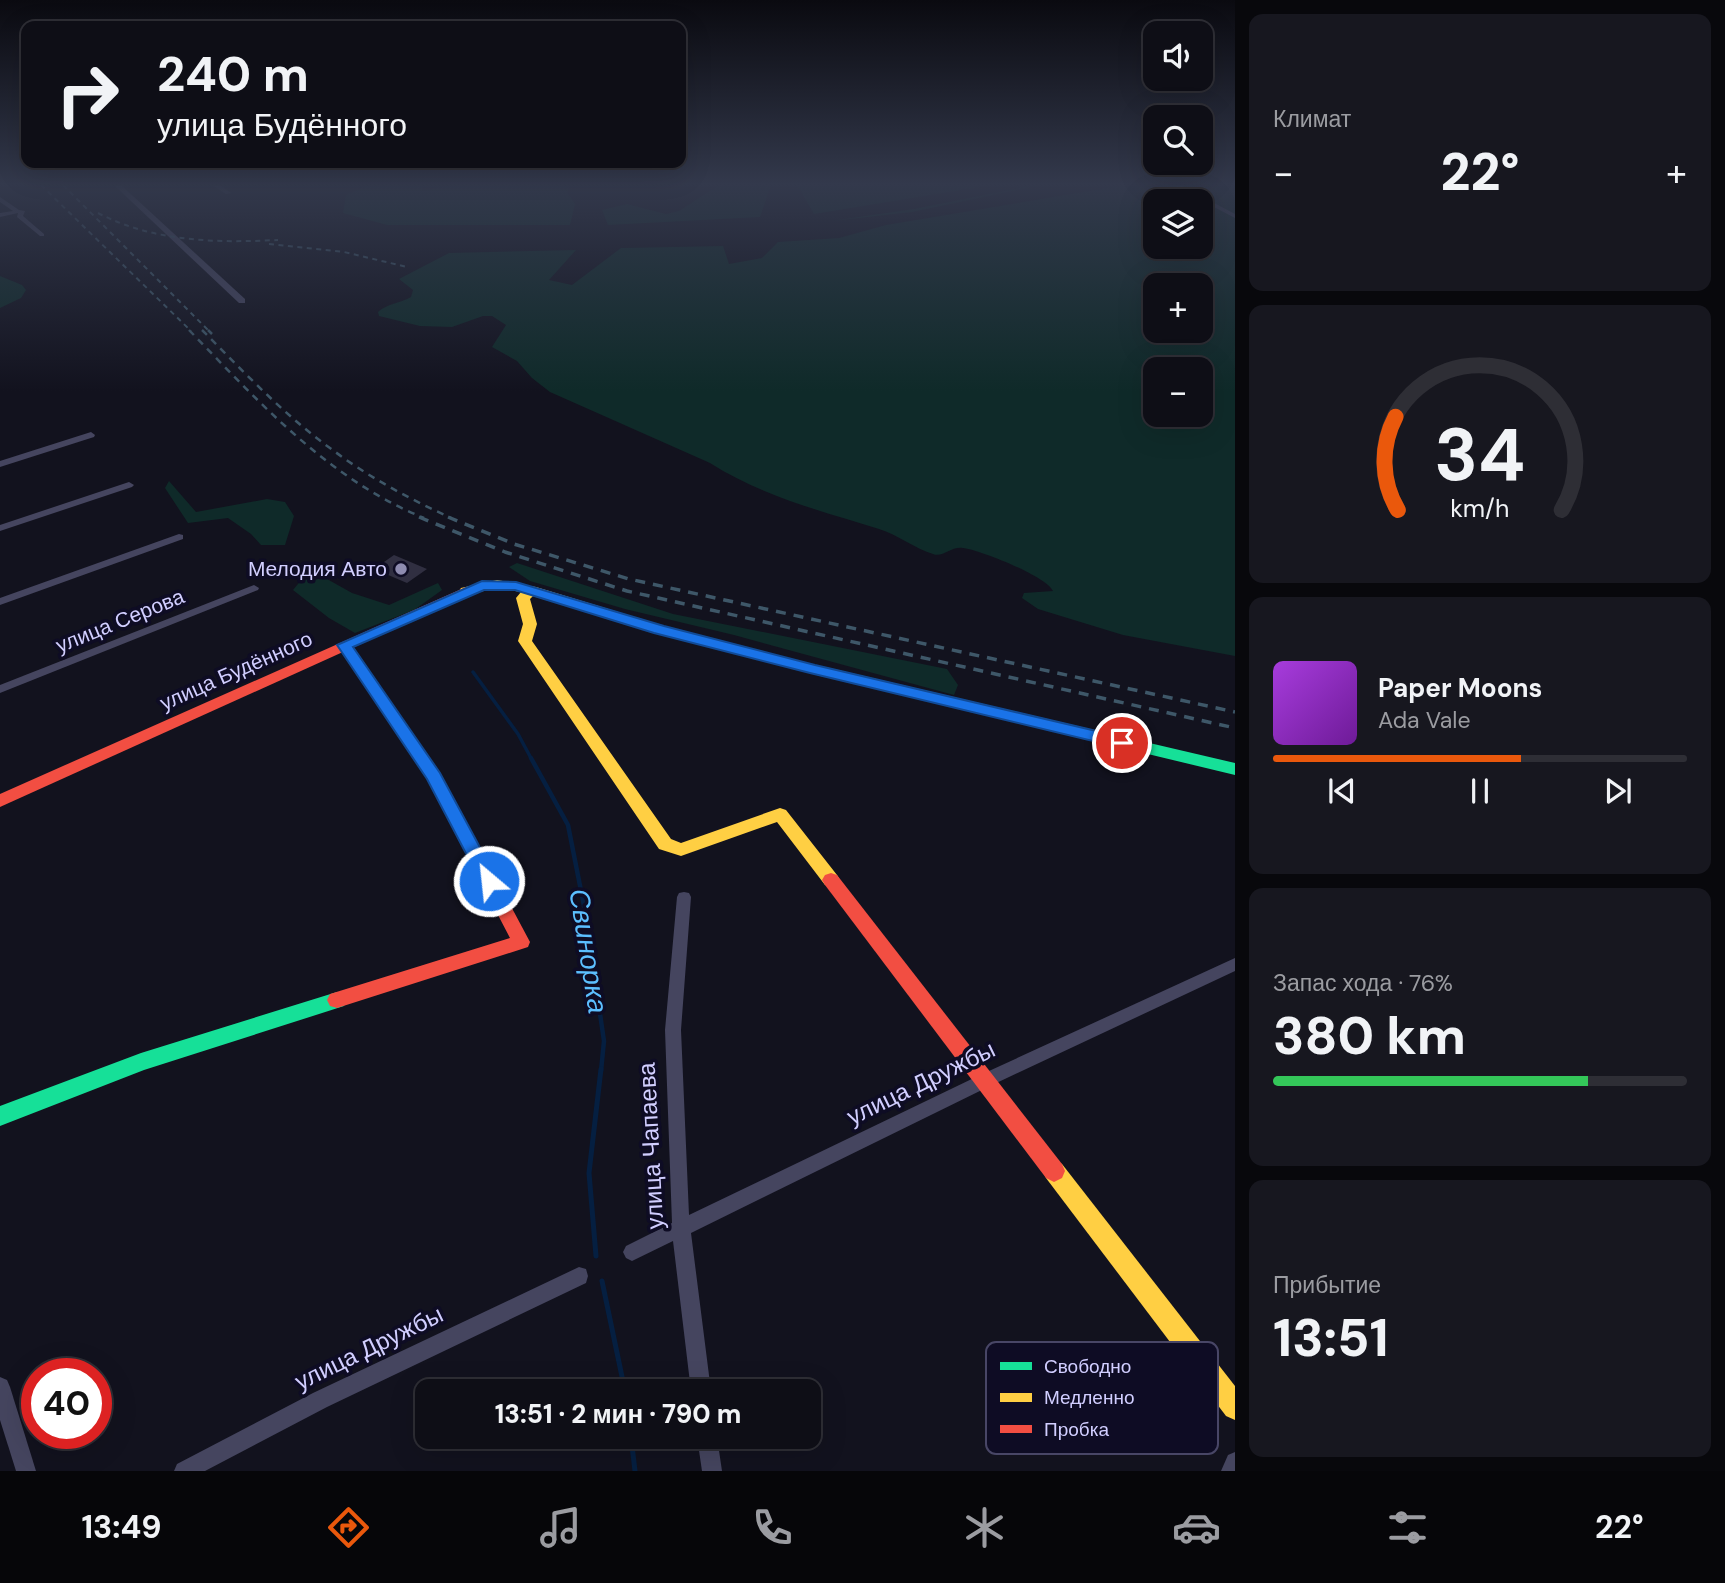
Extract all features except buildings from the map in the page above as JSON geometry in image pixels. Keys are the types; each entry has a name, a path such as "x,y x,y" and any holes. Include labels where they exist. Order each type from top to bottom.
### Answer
{"street":[{"path":"191,254 242,301"},
{"path":"0,464 91,435"},
{"path":"0,528 128,485"},
{"path":"0,602 179,537"},
{"name":"улица Будённого","path":"0,801 471,589 497,584 531,590 659,629 815,670 1235,769"},
{"name":"улица Серова","path":"0,689 254,588"},
{"path":"531,590 523,598 530,624 525,641 665,844 681,850 780,814 1185,1342"},
{"path":"0,1116 141,1062 521,942 434,777 345,645"},
{"name":"улица Чапаева","path":"684,897 673,1030 681,1229 700,1379"},
{"name":"улица Дружбы","path":"632,1252 984,1081 1235,964"},
{"name":"улица Дружбы","path":"184,1471 320,1400 579,1276"},
{"path":"1218,1385 1235,1407"},
{"path":"0,1387 26,1471"},
{"path":"709,1449 712,1471"},
{"path":"1231,1471 1235,1462"}],"green space":[{"path":"448,254 573,254 549,280 572,285 614,254 726,254 729,264 762,258 766,254 1143,254 1143,259 1213,259 1213,254 1235,254 1235,656 1123,635 1038,609 1022,598 1024,593 1053,591 1038,578 1012,565 963,548 933,554 886,532 792,502 750,485 710,463 550,392 532,378 517,361 492,347 506,325 492,316 483,316 452,327 420,326 379,316 378,312 411,297 413,290 399,279"},
{"path":"0,276 22,285 26,290 21,298 0,308"},
{"path":"169,481 196,512 267,499 285,502 294,516 285,545 261,545 251,534 228,518 188,523 165,488"},
{"path":"517,563 673,614 947,669 958,685 954,695 734,635 625,609 530,581 509,567"},
{"path":"303,578 327,579 352,593 389,605 438,583 442,590 414,610 355,633 329,618 293,590"}],"waterway":[{"name":"Свинорка","path":"473,672 518,734 532,760"},
{"name":"Свинорка","path":"531,758 568,825 585,911 604,1041 601,1071"},
{"name":"Свинорка","path":"596,1256 589,1173 601,1069"},
{"path":"602,1281 622,1379"},
{"path":"632,1449 635,1471"}],"railway":[{"path":"112,254 191,331"},
{"path":"132,254 212,334"},
{"path":"351,254 407,267"},
{"path":"189,330 269,411 326,460 389,502 424,518"},
{"path":"202,330 265,393 316,437 376,479 451,518"},
{"path":"419,517 505,552 627,591 1235,728"},
{"path":"448,517 514,544 629,579 1235,712"}],"traffic: fast":[{"path":"825,672 1235,769"},
{"path":"0,1116 141,1062 337,1000"}],"traffic: slow":[{"path":"466,591 497,584 516,586 659,629 825,672"},
{"path":"531,590 523,598 530,624 525,641 665,844 681,850 780,814 831,880"},
{"path":"345,645 396,721"},
{"path":"1054,1171 1185,1342"},
{"path":"1218,1385 1235,1407"}],"traffic: jam":[{"path":"0,801 466,591"},
{"path":"337,1000 521,942 434,777 396,721"},
{"path":"831,880 1054,1171"}],"place":[{"name":"Мелодия Авто","path":"401,569"}],"route":[{"path":"489,881 434,777 345,645 482,586 516,586 659,629 815,670 1122,743"}]}
